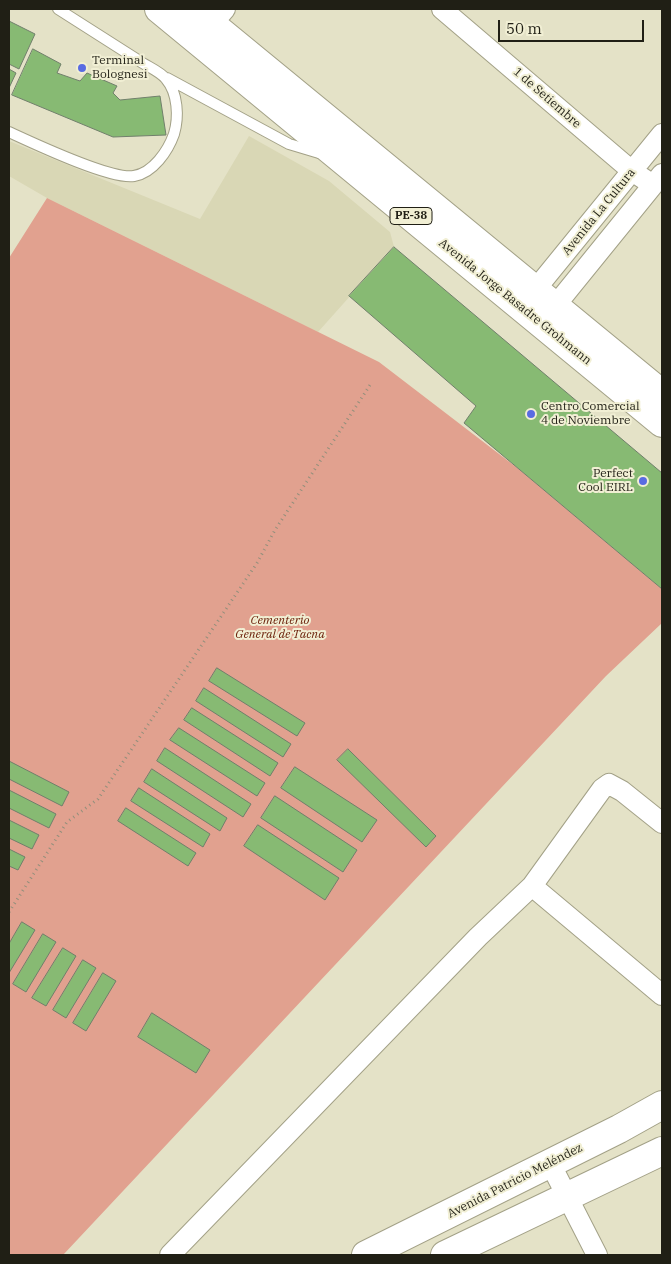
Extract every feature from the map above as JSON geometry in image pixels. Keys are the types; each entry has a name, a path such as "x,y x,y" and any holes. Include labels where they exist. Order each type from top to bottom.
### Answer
{"main road":[{"name":"Avenida Jorge Basadre Grohmann","path":"159,9 662,423"},
{"name":"Avenida Jorge Basadre Grohmann","path":"210,14 545,298 662,394"},
{"name":"Avenida Patricio Meléndez","path":"366,1255 661,1107"},
{"path":"445,1255 662,1151"}],"street":[{"name":"1 de Setiembre","path":"442,9 632,171 660,178"},
{"name":"Avenida La Cultura","path":"545,298 632,171 662,134"},
{"name":"Avenida La Cultura","path":"545,298 660,178"},
{"path":"170,1255 478,937 532,886 602,789 609,784 622,791 662,823"},
{"path":"532,886 662,995"},
{"path":"550,1164 597,1255"}],"lane":[{"path":"58,9 166,78 289,144 342,159"},
{"path":"9,132 106,173 133,177 145,171 164,154 175,132 177,119 176,103 166,78"}],"path":[{"path":"9,912 67,822 98,799 256,563 275,530 372,382"}],"shaded area":[{"path":"249,136 329,181 390,232 394,247 318,332 47,198 9,176 9,141 200,219"}],"green space":[{"name":"Cementerio General de Tacna","path":"47,198 379,362 520,470 662,589 662,623 606,676 63,1255 9,1255 9,258"}],"building":[{"path":"9,21 35,34 19,69 9,64"},
{"path":"33,49 61,64 57,73 80,81 87,73 117,86 113,93 120,100 160,96 166,135 113,137 12,95"},
{"path":"9,69 16,73 9,88"},
{"name":"Centro Comercial 4 de Noviembre","path":"394,247 662,473 662,589 464,423 476,406 349,296"},
{"path":"217,668 305,723 297,736 209,681"},
{"path":"204,688 291,744 283,757 196,701"},
{"path":"192,708 278,763 270,776 184,720"},
{"path":"179,728 265,783 257,796 170,740"},
{"path":"165,748 251,804 243,817 157,761"},
{"path":"348,749 436,836 426,847 337,760"},
{"path":"9,761 69,792 62,806 9,779"},
{"path":"295,767 377,820 362,842 281,788"},
{"path":"152,769 227,818 220,831 144,782"},
{"path":"139,788 210,834 203,847 131,801"},
{"path":"9,790 56,814 49,828 9,808"},
{"path":"275,796 357,850 343,872 261,818"},
{"path":"126,808 196,853 188,866 118,821"},
{"path":"9,820 39,835 32,849 9,838"},
{"path":"258,825 339,878 325,900 244,846"},
{"path":"9,849 25,857 18,870 9,866"},
{"path":"22,922 35,930 9,973 9,944"},
{"path":"43,934 56,942 26,992 13,984"},
{"path":"63,948 76,956 46,1006 32,998"},
{"path":"83,960 96,968 66,1018 53,1010"},
{"path":"103,973 116,981 86,1031 73,1023"},
{"path":"152,1013 210,1050 196,1073 138,1037"}],"place":[{"name":"Terminal Bolognesi","path":"82,68"},
{"name":"Centro Comercial 4 de Noviembre","path":"531,414"},
{"name":"Perfect Cool EIRL","path":"643,481"}]}
